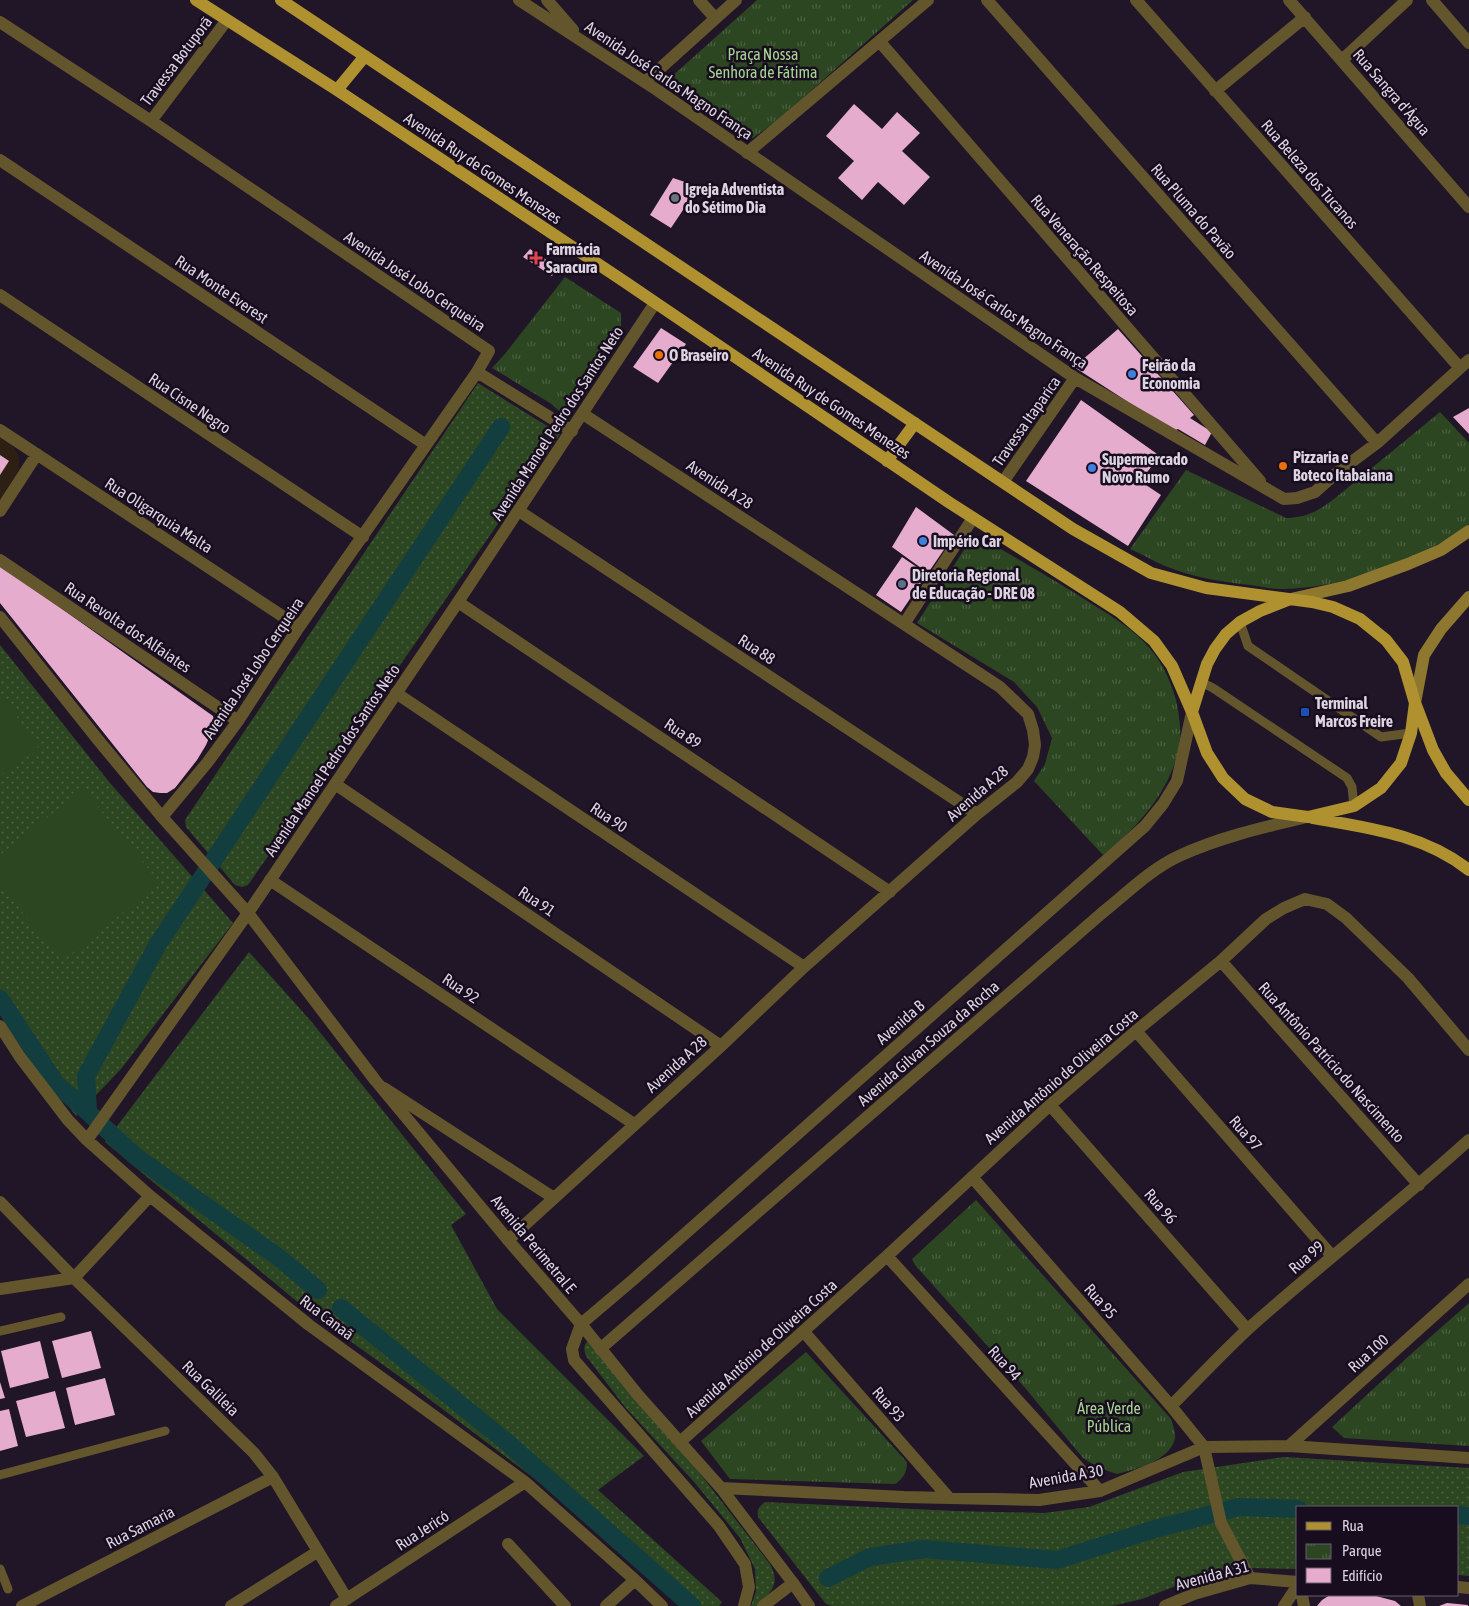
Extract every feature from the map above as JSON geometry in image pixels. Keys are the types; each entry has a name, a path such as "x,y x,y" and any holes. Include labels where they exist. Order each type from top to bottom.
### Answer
{"main road":[{"name":"Avenida Ruy de Gomes Menezes","path":"196,0 337,90 655,302 973,518 1120,612 1154,641 1172,666 1207,753 1223,778 1245,799 1272,812 1388,831 1425,843 1459,862 1469,870"},
{"name":"Avenida Ruy de Gomes Menezes","path":"281,0 1080,533 1151,573 1206,588 1312,602 1333,607 1360,619 1386,640 1403,662 1415,703 1433,750 1446,773 1469,800"},
{"path":"337,90 365,56"},
{"path":"888,461 915,423"},
{"path":"1192,712 1207,664 1215,648 1226,634 1240,622 1260,611 1288,600 1348,586 1408,564 1441,550 1469,531"},
{"path":"1308,817 1354,806 1381,788 1401,763 1412,733 1415,703 1424,655 1440,629 1469,597"}],"street":[{"name":"Avenida José Carlos Magno França","path":"519,0 644,82 1075,378 1284,499 1305,497 1315,492 1334,475 1377,443 1464,364"},
{"path":"547,0 582,41"},
{"path":"699,0 715,18"},
{"path":"644,82 736,0"},
{"path":"747,153 928,0"},
{"name":"Rua Pluma do Pavão","path":"987,0 1377,443"},
{"name":"Rua Beleza dos Tucanos","path":"1136,0 1215,91 1464,364"},
{"name":"Rua Sangra d'Água","path":"1289,0 1469,206"},
{"path":"1342,60 1407,0"},
{"path":"1432,0 1469,42"},
{"path":"1215,91 1305,17"},
{"name":"Travessa Botuporã","path":"150,121 227,20"},
{"name":"Avenida José Lobo Cerqueira","path":"0,22 150,121 489,352 300,627 238,721 207,764 162,817"},
{"name":"Rua Veneração Respeitosa","path":"880,42 1266,489"},
{"name":"Rua Monte Everest","path":"0,160 426,445"},
{"name":"Rua Cisne Negro","path":"0,295 363,537"},
{"name":"Avenida Manoel Pedro dos Santos Neto","path":"90,1135 248,913 519,511 655,302"},
{"path":"477,372 572,431"},
{"name":"Travessa Itaparica","path":"1003,482 1075,378"},
{"name":"Avenida A 28","path":"508,1240 721,1046 804,967 977,814 1016,782 1028,769 1035,745 1028,714 1000,687 583,414"},
{"name":"Rua Oligarquia Malta","path":"0,430 300,627"},
{"path":"0,511 37,454"},
{"name":"Rua 88","path":"519,511 977,814"},
{"path":"904,624 973,518"},
{"name":"Rua Revolta dos Alfaiates","path":"0,560 238,721"},
{"name":"Rua 89","path":"458,602 890,892"},
{"path":"0,617 162,817 248,913"},
{"name":"Rua 90","path":"396,693 804,967"},
{"name":"Avenida B","path":"581,1324 1145,826 1163,804 1177,781 1192,712"},
{"name":"Rua 91","path":"335,784 721,1046"},
{"name":"Avenida Gilvan Souza da Rocha","path":"600,1349 1102,912 1144,878 1179,856 1208,845 1260,828 1308,817"},
{"name":"Rua 92","path":"270,880 634,1124"},
{"name":"Avenida Antônio de Oliveira Costa","path":"680,1442 804,1332 1050,1105 1221,961 1266,919 1284,908 1305,899 1327,904 1346,918 1408,978 1469,1050"},
{"name":"Avenida Perimetral E","path":"248,913 381,1086 600,1349"},
{"name":"Rua Antônio Patrício do Nascimento","path":"1221,961 1419,1185"},
{"name":"Rua Canaã","path":"0,1026 20,1057 68,1120 90,1135 150,1196 309,1325 525,1482 662,1606"},
{"name":"Rua 97","path":"1136,1031 1332,1256"},
{"path":"381,1086 554,1198"},
{"name":"Rua 96","path":"1050,1105 1248,1329"},
{"name":"Rua 99","path":"1171,1406 1248,1329 1332,1256 1419,1185 1469,1140"},
{"name":"Rua 95","path":"972,1177 1171,1406 1204,1447"},
{"path":"0,1289 74,1278 150,1196"},
{"name":"Rua Galileia","path":"0,1202 74,1278 254,1452 273,1477 317,1552 341,1603"},
{"name":"Rua 94","path":"887,1256 1100,1491"},
{"name":"Rua 100","path":"1289,1446 1469,1284"},
{"path":"581,1324 572,1349 574,1360 719,1526 745,1564 749,1587 744,1606"},
{"name":"Rua 93","path":"804,1332 950,1498"},
{"path":"600,1349 638,1395 721,1488 810,1606"},
{"name":"Avenida A 30","path":"721,1488 1039,1500 1100,1491 1204,1447 1289,1446 1469,1458"},
{"path":"1204,1447 1221,1522 1250,1578"},
{"name":"Rua Samaria","path":"22,1606 273,1477"},
{"name":"Rua Jericó","path":"341,1603 525,1482"},
{"path":"508,1544 565,1606"},
{"path":"232,1606 317,1552"},
{"name":"Avenida A 31","path":"1165,1606 1194,1594 1250,1578 1296,1584"},
{"path":"606,1606 635,1580"},
{"path":"763,1606 793,1583"},
{"path":"1284,1606 1296,1587"}],"lane":[{"path":"1240,622 1248,646 1381,737 1412,733"},
{"path":"1201,682 1213,688 1347,778 1352,787 1354,806"},
{"path":"0,1330 61,1316"},
{"path":"0,1475 165,1431"},
{"path":"0,1569 8,1589"}],"shaded area":[{"path":"0,437 12,445 18,454 19,470 0,500"}],"green space":[{"name":"Praça Nossa Senhora de Fátima","path":"757,0 913,0 778,120 753,138 739,134 673,90 669,79"},
{"path":"565,277 621,313 621,327 564,415 550,403 492,368"},
{"path":"478,383 560,434 248,885 242,887 235,885 186,827 185,820"},
{"path":"1440,412 1469,443 1469,524 1450,538 1404,561 1379,571 1329,584 1304,588 1276,589 1217,581 1196,576 1165,566 1130,549 1186,470 1286,518 1306,515 1334,499"},
{"path":"985,540 1025,563 1125,626 1138,636 1155,655 1171,684 1180,722 1179,745 1175,762 1161,792 1151,807 1128,833 1103,855 1034,781 1045,764 1052,738 1037,707 1014,682 917,623 969,542"},
{"path":"0,645 110,783 233,923 121,1069 76,1116 15,1037 0,1013"},
{"path":"0,692 39,749 0,775"},
{"path":"83,789 160,883 62,961 0,885 0,855"},
{"path":"249,952 310,1020 466,1214 451,1225 497,1309 644,1456 598,1490 722,1602 719,1606 682,1606 555,1494 306,1309 105,1142"},
{"name":"Área Verde Pública","path":"976,1200 1171,1419 1175,1438 1172,1446 1166,1453 1151,1463 1117,1474 1099,1468 1083,1458 1026,1389 915,1265 912,1259"},
{"path":"1469,1303 1469,1446 1344,1438 1332,1427 1411,1354"},
{"path":"588,1341 681,1449 770,1564 775,1577 773,1588 757,1606 751,1606 756,1591 755,1569 740,1538 695,1483 625,1407 586,1356 584,1348"},
{"path":"806,1352 907,1462 904,1475 895,1484 730,1479 701,1441"},
{"path":"1284,1457 1469,1468 1469,1576 1459,1575 1459,1506 1296,1506 1296,1569 1248,1568 1212,1572 1142,1599 1112,1606 832,1606 826,1604 758,1517 759,1508 765,1502 1044,1513 1089,1507 1183,1472"}],"building":[{"path":"854,104 882,129 897,112 920,133 902,151 930,177 904,205 878,182 862,200 838,178 854,161 826,136"},
{"name":"Igreja Adventista do Sétimo Dia","path":"673,178 685,182 695,192 671,228 650,215"},
{"path":"530,249 557,267 552,276 523,257"},
{"name":"O Braseiro","path":"661,328 686,344 658,383 633,367"},
{"path":"1118,329 1194,415 1190,418 1212,432 1205,445 1178,429 1173,431 1074,367"},
{"name":"Supermercado Novo Rumo","path":"1081,400 1160,456 1140,481 1161,495 1128,546 1026,481"},
{"path":"1469,408 1469,434 1453,417"},
{"path":"0,455 9,461 0,475"},
{"name":"Império Car","path":"916,507 954,535 928,573 892,547"},
{"name":"Diretoria Regional de Educação - DRE 08","path":"902,557 927,574 901,612 876,595"},
{"path":"0,565 213,716 215,724 206,745 175,788 167,793 160,793 153,792 147,787 0,603"},
{"path":"91,1331 101,1368 62,1378 52,1341"},
{"path":"40,1341 49,1378 10,1388 1,1351"},
{"path":"105,1378 115,1415 75,1425 66,1388"},
{"path":"0,1382 5,1398 0,1399"},
{"path":"55,1391 65,1428 26,1437 16,1401"},
{"path":"9,1409 18,1446 0,1451 0,1411"},
{"path":"1328,1596 1376,1596 1395,1601 1401,1606 1317,1606"},
{"path":"1447,1603 1468,1605 1468,1606 1439,1606"}],"waterway":[{"path":"318,1290 278,1257 135,1156 88,1112 86,1076 158,944 501,427"},
{"path":"0,999 56,1084 88,1112"},
{"path":"341,1308 509,1444 692,1606"},
{"path":"828,1578 870,1557 924,1549 1057,1560 1155,1529 1239,1507 1296,1509"},
{"path":"1459,1515 1469,1516"}],"place":[{"name":"Igreja Adventista do Sétimo Dia","path":"675,198"},
{"name":"Farmácia Saracura","path":"536,258"},
{"name":"O Braseiro","path":"659,355"},
{"name":"Feirão da Economia","path":"1132,374"},
{"name":"Pizzaria e Boteco Itabaiana","path":"1283,466"},
{"name":"Supermercado Novo Rumo","path":"1092,468"},
{"name":"Império Car","path":"923,541"},
{"name":"Diretoria Regional de Educação - DRE 08","path":"902,584"},
{"name":"Terminal Marcos Freire","path":"1305,712"}]}
